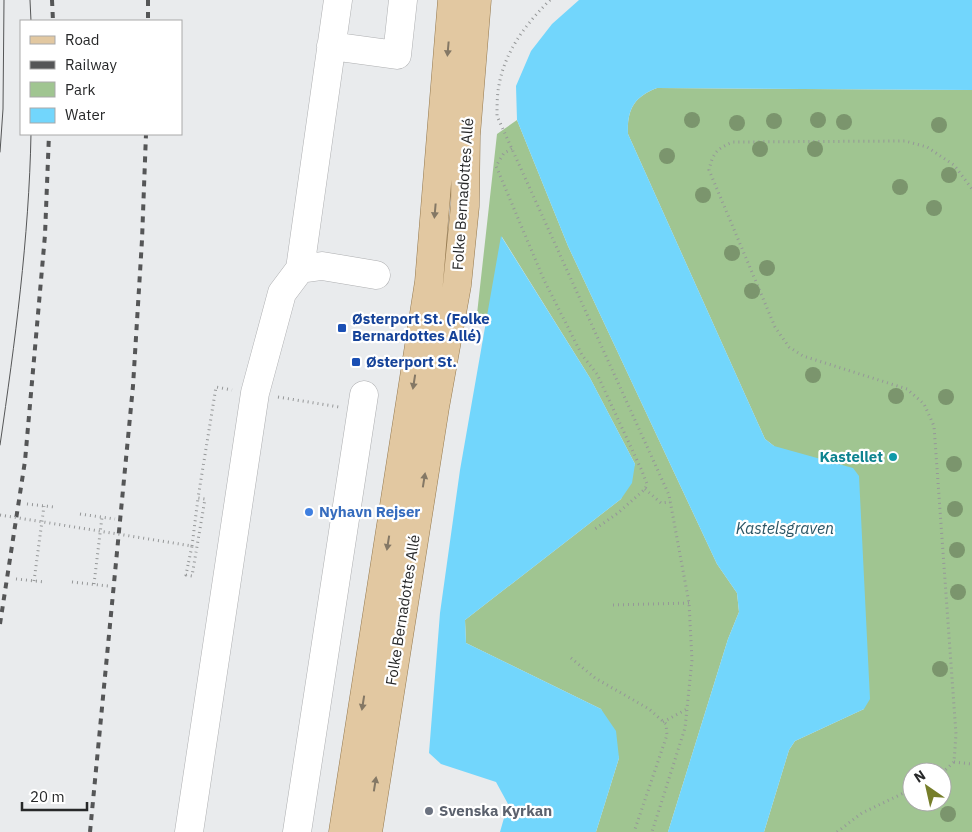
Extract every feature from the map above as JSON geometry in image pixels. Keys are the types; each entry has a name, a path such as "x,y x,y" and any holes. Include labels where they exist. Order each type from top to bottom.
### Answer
{"main road":[{"name":"Folke Bernadottes Allé","path":"343,832 429,282 452,0"},
{"name":"Folke Bernadottes Allé","path":"368,832 435,407 457,286 465,206 466,135 478,0"}],"lane":[{"path":"189,832 254,393 282,293 300,269 338,0"},
{"path":"331,46 397,55 403,0"},
{"path":"300,269 322,266 376,275"},
{"path":"298,832 364,395"}],"path":[{"path":"550,0 532,18 510,49 499,84 497,116 669,495 689,603 692,660 685,728 652,832"},
{"path":"972,189 954,165 928,147 905,141 732,142 719,148 712,158 709,170 775,327 789,347 803,356 906,390 924,404 934,426 956,734 954,762 972,764"},
{"path":"512,149 504,153 496,166 544,280 582,355 597,374 647,484 645,489 618,513 594,529"},
{"path":"645,489 661,503 670,502"},
{"path":"188,565 198,498"},
{"path":"27,504 54,507"},
{"path":"34,581 44,506"},
{"path":"80,514 115,519"},
{"path":"0,515 192,546"},
{"path":"94,584 102,517"},
{"path":"16,579 45,582"},
{"path":"72,582 108,586"},
{"path":"613,605 689,603"},
{"path":"571,658 595,678 649,709 666,724 667,735 634,832"},
{"path":"664,722 687,708"},
{"path":"837,832 862,813 902,794"}],"green space":[{"name":"Kastellet","path":"657,88 972,90 972,832 764,832 789,750 795,741 864,709 774,446 765,439 628,134 631,111 637,100"},
{"path":"517,120 568,246 717,564 737,593 739,612 728,639 668,832 596,832 619,758 601,709 466,643 465,620 621,499 635,464 590,378 502,237 487,325 477,314 497,134"}],"water":[{"name":"Kastelsgraven","path":"579,0 972,0 972,90 657,88 637,100 629,118 628,134 765,439 774,446 853,468 859,476 870,699 864,709 795,741 789,750 764,832 668,832 728,639 739,612 737,593 717,564 568,246 517,120 516,86 531,51 552,24"},
{"path":"501,236 590,378 635,464 632,483 621,499 465,620 466,643 601,709 616,731 619,758 596,832 500,832 508,804 496,782 441,764 429,753 440,613 460,470"}],"tram line":[{"path":"0,152 3,109 4,0"},
{"path":"30,0 31,20"},
{"path":"0,445 16,329 24,251 31,135"}],"railway":[{"path":"52,0 53,20"},
{"path":"148,0 148,20"},
{"path":"0,624 25,461 45,235 49,135"},
{"path":"90,832 133,386 146,135"}],"place":[{"name":"Østerport St. (Folke Bernardottes Allé)","path":"342,328"},
{"name":"Østerport St.","path":"356,362"},
{"name":"Kastellet","path":"893,457"},
{"name":"Nyhavn Rejser","path":"309,512"},
{"name":"Svenska Kyrkan","path":"429,811"}]}
